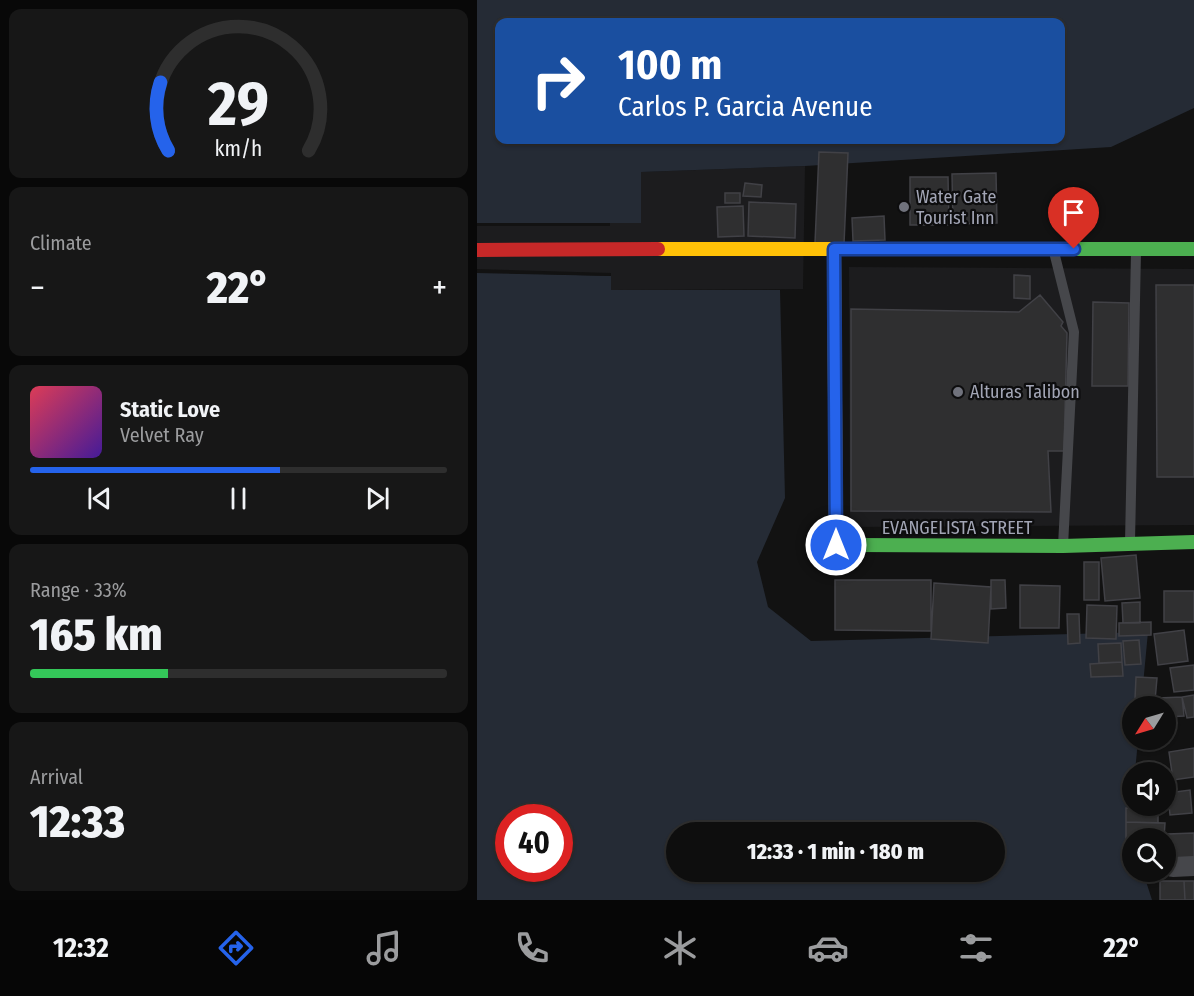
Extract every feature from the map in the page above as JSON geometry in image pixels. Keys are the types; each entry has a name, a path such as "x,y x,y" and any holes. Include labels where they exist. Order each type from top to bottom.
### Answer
{"main road":[{"name":"EVANGELISTA STREET","path":"834,249 836,545 1063,546 1194,542"},
{"path":"477,250 1194,249"}],"street":[{"path":"1176,867 1194,866"}],"lane":[{"path":"1053,249 1074,332 1063,546"},
{"path":"1130,543 1136,249"}],"shaded area":[{"path":"477,0 1194,0 1194,108 1111,147 805,166 641,172 641,223 477,223"},
{"path":"805,166 803,289 611,290 611,276 477,272 477,223 641,223 641,172"},
{"path":"849,267 1194,269 1194,525 850,527"},
{"path":"477,272 611,276 611,290 780,290 785,498 757,562 768,607 811,641 1148,632 1142,696 1122,696 1122,750 1137,750 1136,762 1122,762 1122,816 1131,816 1130,828 1122,828 1122,882 1146,882 1152,900 477,900"}],"pier":[{"path":"477,223 610,223 610,226 477,226"},
{"path":"477,269 611,273 611,276 477,273"}],"building":[{"path":"819,152 848,153 844,244 815,243"},
{"path":"996,173 997,223 953,224 952,174"},
{"path":"910,177 948,177 949,225 910,225"},
{"path":"745,183 762,185 761,197 743,196"},
{"path":"725,193 740,193 740,203 725,203"},
{"path":"749,202 796,204 795,238 748,236"},
{"path":"743,206 744,236 718,237 717,207"},
{"path":"884,216 885,240 853,241 852,218"},
{"path":"1014,275 1030,276 1030,299 1014,298"},
{"path":"1156,285 1194,285 1194,477 1157,477"},
{"name":"Alturas Talibon","path":"1040,295 1063,322 1061,326 1067,333 1064,451 1048,451 1051,512 851,511 851,309 1019,312"},
{"path":"1093,302 1129,303 1128,386 1092,386"},
{"path":"1136,555 1140,598 1105,601 1101,558"},
{"path":"1084,562 1099,562 1099,600 1084,600"},
{"path":"835,580 931,580 931,631 835,630"},
{"path":"991,580 1005,580 1006,608 991,609"},
{"path":"934,583 991,587 988,643 931,639"},
{"path":"1020,585 1060,586 1059,628 1020,628"},
{"path":"1164,591 1194,591 1194,622 1164,622"},
{"path":"1140,602 1140,623 1123,623 1122,603"},
{"path":"1087,605 1117,606 1116,639 1086,638"},
{"path":"1067,614 1079,614 1080,643 1068,644"},
{"path":"1151,622 1151,635 1119,636 1119,623"},
{"path":"1184,630 1188,661 1158,665 1154,634"},
{"path":"1139,640 1141,664 1125,665 1123,641"},
{"path":"1121,643 1122,662 1099,663 1098,644"},
{"path":"1122,662 1123,676 1091,677 1090,664"},
{"path":"1194,665 1194,690 1174,692 1170,668"},
{"path":"1136,677 1157,678 1155,696 1135,696"},
{"path":"1194,695 1194,717 1187,718 1182,697"},
{"path":"1176,697 1182,697 1184,716 1176,716"},
{"path":"1194,748 1194,777 1176,780 1176,762 1170,762 1169,752"},
{"path":"1190,790 1192,813 1176,814 1176,792"},
{"path":"1126,816 1158,816 1158,823 1126,822"},
{"path":"1126,822 1165,823 1165,828 1126,828"},
{"path":"1194,833 1194,862 1176,863 1176,834"},
{"path":"1184,881 1185,900 1160,900 1160,882"},
{"path":"1184,881 1194,881 1194,900 1185,900"}],"traffic: fast":[{"path":"834,249 1194,249"},
{"path":"854,545 1063,546 1194,542"}],"traffic: slow":[{"path":"658,249 834,249 836,545 854,545"}],"traffic: jam":[{"path":"477,250 658,249"}],"place":[{"name":"Water Gate Tourist Inn","path":"904,207"},
{"name":"Alturas Talibon","path":"958,392"}],"route":[{"path":"836,545 834,249 1074,249"}]}
